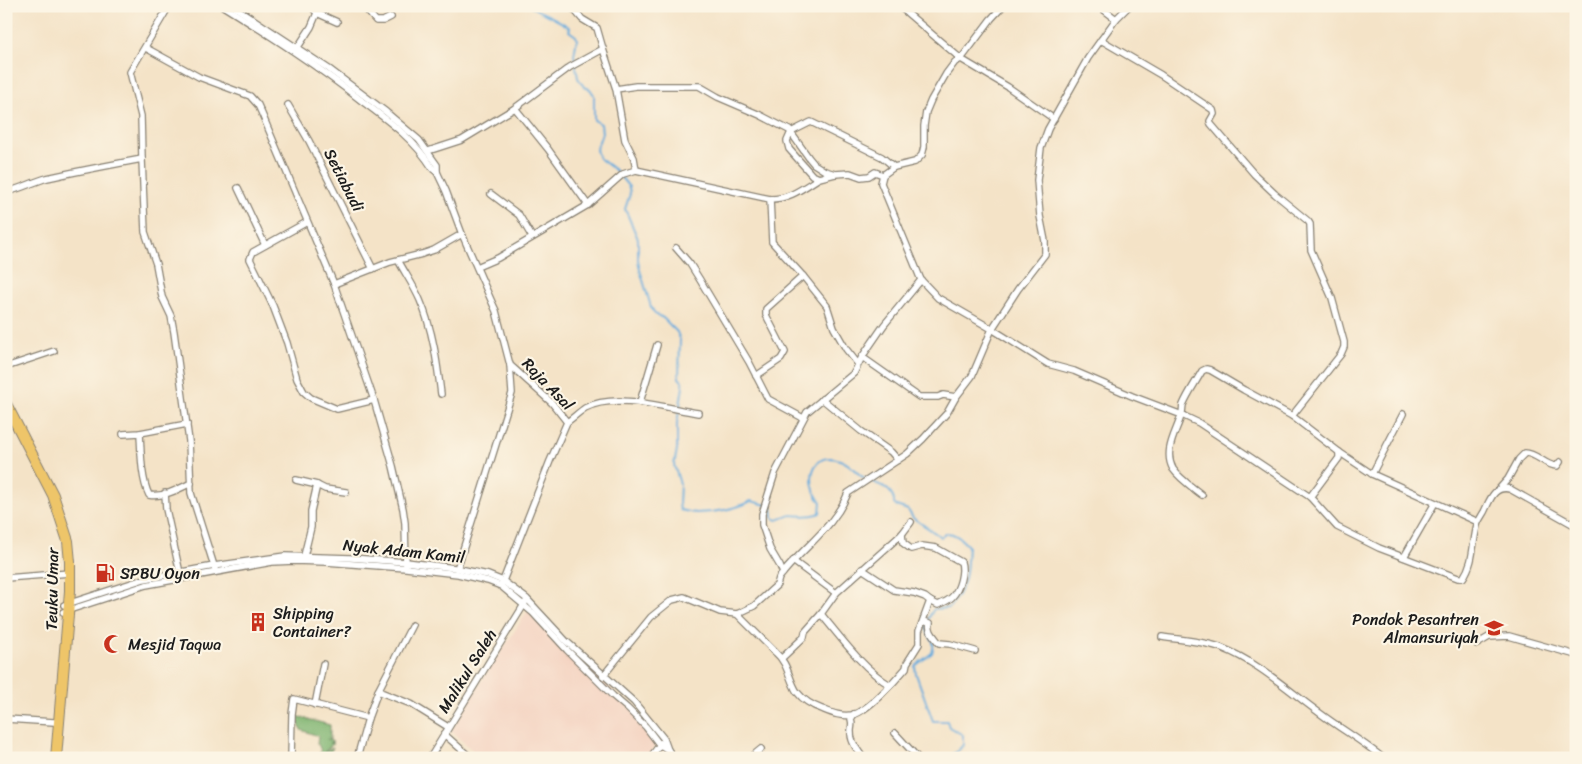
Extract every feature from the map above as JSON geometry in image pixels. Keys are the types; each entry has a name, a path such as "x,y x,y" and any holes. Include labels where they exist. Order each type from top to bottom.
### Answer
{"highway":[{"name":"Teuku Umar","path":"6,404 57,506 68,541 66,608 56,758"},
{"name":"Teuku Umar","path":"6,418 52,509 62,542 67,574 65,588 66,608"},
{"path":"51,758 66,608"}],"street":[{"path":"169,6 130,74 141,116 145,232 156,264 162,297 173,324 187,424 191,492 215,569"},
{"name":"Raja Asal","path":"223,6 336,74 386,112 416,136 437,165 437,172"},
{"name":"Raja Asal","path":"233,6 296,50 382,116 412,141 437,172 496,311 510,365 552,403 566,422 502,583"},
{"path":"242,12 246,6"},
{"path":"311,6 317,13 337,22"},
{"path":"296,50 311,27 317,13 324,6"},
{"path":"363,6 376,21 383,21 392,17"},
{"path":"899,6 961,59 1008,87 1054,119"},
{"path":"1003,6 961,59 954,62 939,85 926,112 922,155 915,162 894,167 883,175 881,183 920,280 938,298 1048,364 1074,372 1182,415 1207,428 1310,497 1337,527 1379,548 1458,578 1463,578 1472,559 1478,522 1489,501 1508,479 1519,459 1525,453 1531,453 1552,466 1557,466 1560,462"},
{"path":"1099,6 1116,20"},
{"path":"603,676 651,617 672,600 684,597 720,612 737,614 754,606 777,585 779,578 793,561 833,521 844,504 848,493 914,449 947,413 956,397 972,376 992,329 1045,254 1045,241 1037,192 1041,148 1048,129 1088,58 1116,20 1129,6"},
{"path":"574,8 582,19 596,28 616,89 625,140 634,158 636,170"},
{"path":"1102,40 1213,110 1214,114 1210,121 1211,124 1254,174 1310,224 1311,250 1332,298 1344,347 1341,354 1292,416"},
{"path":"146,48 199,78 242,92 254,100 262,114 334,284 374,400 403,509 406,565"},
{"path":"428,151 462,140 515,108 570,67 603,49"},
{"path":"616,89 636,86 699,86 791,132 814,164 825,171 835,174"},
{"name":"Setiabudi","path":"288,106 313,149 373,269"},
{"path":"515,108 548,149 588,205"},
{"path":"819,178 812,176 789,149 787,141 791,132 811,122 882,157 894,167"},
{"path":"6,192 46,178 142,159"},
{"path":"477,267 498,258 588,205 623,174 636,170 770,199 793,195 819,178 835,174 850,173 861,177 869,176 875,172 883,175"},
{"path":"238,188 265,245"},
{"path":"491,194 522,218 532,237"},
{"path":"770,199 772,242 827,306 834,328 846,349 858,364"},
{"path":"307,222 253,252 250,259 273,306 297,379 304,392 311,398 336,409 374,400"},
{"path":"334,284 398,260 434,250 462,234"},
{"path":"676,248 690,264 700,280 768,399 803,418"},
{"path":"398,260 420,300 435,345 441,394"},
{"path":"756,376 781,358 785,352 766,315 766,309 803,276"},
{"path":"783,573 774,558 764,534 762,514 775,473 803,418 811,407 854,373 862,357 884,325 920,280"},
{"path":"640,402 657,345"},
{"path":"6,367 54,351"},
{"path":"862,357 919,397 938,397 943,395 956,397"},
{"path":"457,569 512,393 510,365"},
{"path":"1202,495 1174,470 1170,462 1170,452 1171,441 1182,415 1183,406 1202,371 1206,369 1292,416 1338,452 1372,474 1478,522"},
{"path":"822,399 861,431 892,452 898,460"},
{"path":"566,422 585,408 600,403 640,402 698,413"},
{"path":"1372,474 1403,414"},
{"path":"122,434 140,433 187,424"},
{"path":"140,433 144,473 148,492 151,496 180,489 191,483"},
{"path":"1310,497 1339,458 1338,452"},
{"path":"296,480 318,485 325,489 346,492"},
{"path":"304,556 311,527 311,511 318,485"},
{"path":"1499,489 1510,490 1576,526"},
{"path":"165,493 166,509 180,573"},
{"path":"1404,557 1435,503"},
{"path":"782,658 804,637 805,632 836,593 902,534 911,522"},
{"path":"862,569 894,590 914,593 925,597 930,602 938,604 953,596 959,584 963,568 961,562 936,548 922,546 909,548 903,543 902,534"},
{"name":"Nyak Adam Kamil","path":"66,608 144,579 215,569 269,557 304,556 457,569 502,583 526,602 603,676 634,702 674,758"},
{"path":"793,561 836,593"},
{"path":"66,608 146,585 215,569 272,562 406,565 474,575"},
{"path":"6,578 67,574"},
{"path":"526,602 567,650 662,742 650,758"},
{"name":"Malikul Saleh","path":"430,758 526,602"},
{"path":"737,614 782,658 794,688 806,702 836,715 854,714 864,708 906,668 907,663 919,644 919,631 926,622 930,602"},
{"path":"821,614 881,680 890,685"},
{"path":"926,622 930,632 939,643 975,650"},
{"path":"357,758 378,691 412,625"},
{"path":"1477,644 1489,637 1509,636 1576,655"},
{"path":"1162,637 1207,643 1223,648 1243,658 1362,741 1383,758"},
{"path":"315,705 323,664"},
{"path":"378,691 411,704 448,727"},
{"path":"291,758 294,699 368,718"},
{"path":"854,714 851,719 853,723 851,732 853,743 863,758"},
{"path":"6,719 54,722"},
{"path":"895,733 918,758"},
{"path":"444,734 471,758"},
{"path":"750,758 761,749"}],"shaded area":[{"path":"531,606 660,738 647,758 481,758 451,731"}],"green space":[{"path":"296,716 330,725 330,740 327,739 333,742 329,743 333,744 323,753 333,747 328,758 316,758 321,751 317,744 318,736 301,730"}],"waterway":[{"path":"530,6 570,28 569,31 576,36 574,55 578,78 584,87 590,89 594,95 594,120 601,124 602,133 596,150 599,158 615,170 629,187 630,194 625,209 638,239 638,260 651,307 655,314 663,318 677,332 680,340 679,378 682,381 683,387 677,423 677,450 674,465 680,484 680,510 694,513 710,512 724,510 751,501 772,508 773,518 777,520 790,515 813,515 820,513 821,502 813,487 813,470 822,460 830,458 840,460 851,466 866,479"},
{"path":"870,481 879,484 890,492 896,506 908,510 913,518 941,537 946,533 953,534 968,546 965,579 960,592 949,608 934,609 927,625 933,641 932,653 915,666 916,674 933,721 947,721 949,727 963,735 963,745 953,754 952,758"}],"place":[{"name":"SPBU Oyon","path":"105,573"},
{"name":"Shipping Container?","path":"258,622"},
{"name":"Pondok Pesantren Almansuriyah","path":"1494,628"},
{"name":"Mesjid Taqwa","path":"113,644"}]}
